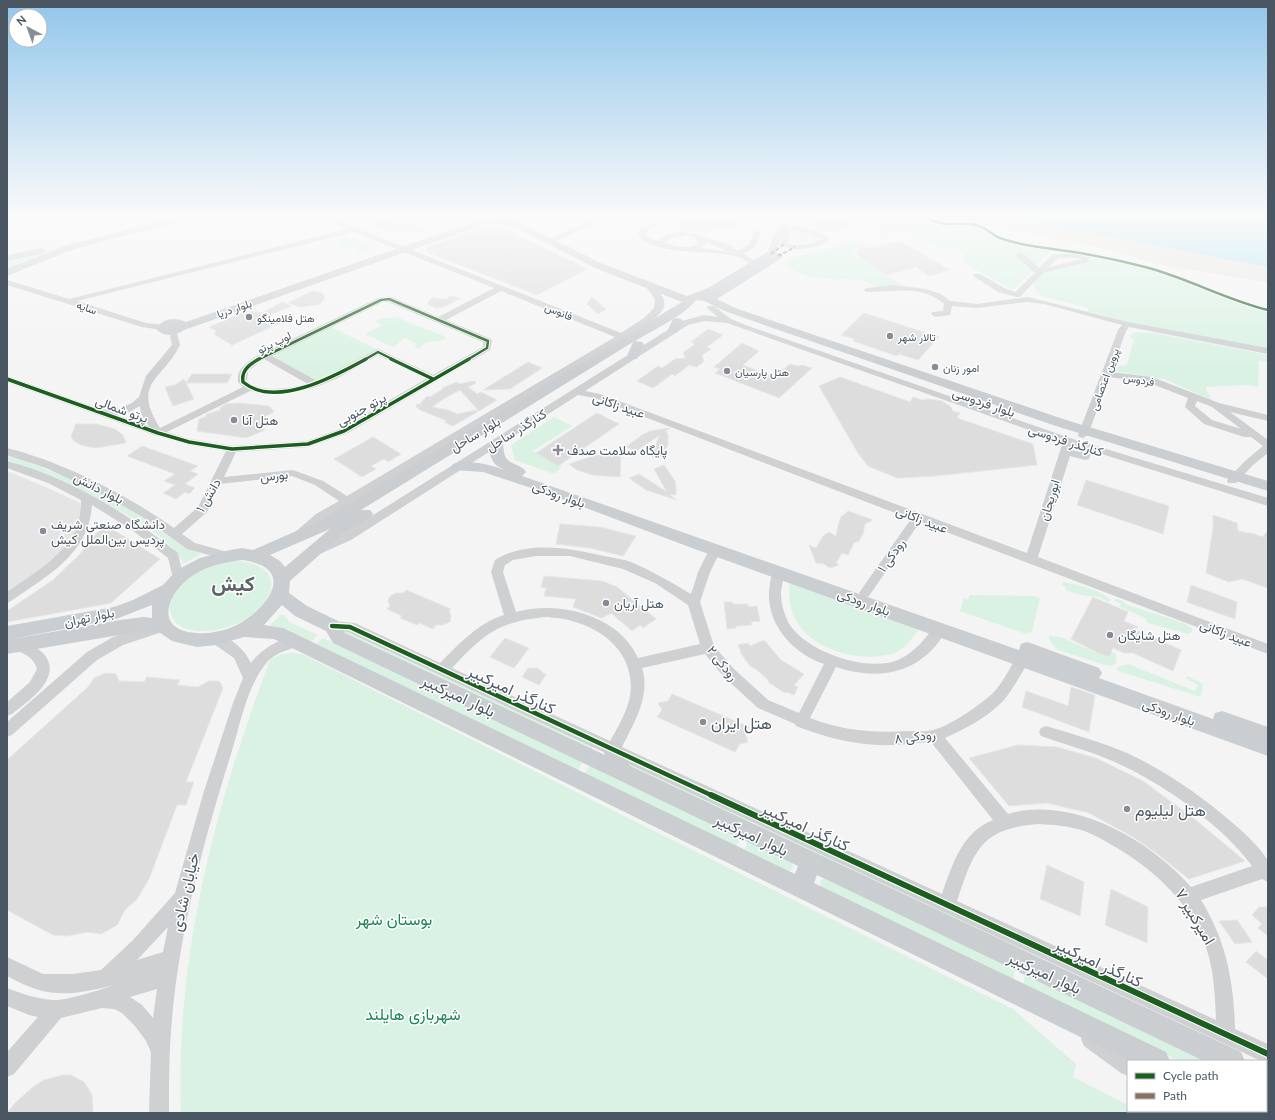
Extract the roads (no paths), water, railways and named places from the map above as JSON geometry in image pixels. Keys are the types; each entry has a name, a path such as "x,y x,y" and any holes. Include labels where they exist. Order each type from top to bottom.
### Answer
{"main road":[{"path":"7,273 21,267"},
{"name":"بلوار دریا","path":"173,327 345,267"},
{"path":"602,267 649,286 701,302"},
{"path":"613,267 701,302"},
{"name":"بلوار ساحل","path":"701,302 712,290 750,267"},
{"name":"بلوار ساحل","path":"282,578 338,530 636,350 701,302 756,267"},
{"name":"بلوار فردوسی","path":"701,302 1084,433 1234,479 1268,491"},
{"path":"635,328 673,322"},
{"name":"بلوار ساحل","path":"256,556 328,523 535,397 673,322"},
{"path":"509,404 535,397"},
{"path":"495,466 496,443"},
{"name":"بلوار رودکی","path":"458,467 495,466 516,470 864,593 1056,658 1106,678 1268,735"},
{"name":"بلوار رودکی","path":"495,466 554,492 1268,747"},
{"name":"بلوار فردوسی","path":"1234,479 1268,486"},
{"path":"242,554 256,556 267,559 276,565 282,578 283,586 280,595 273,606 263,617 242,630 216,638 200,640 185,638 173,634 164,626 159,612 162,600 173,584 197,566 227,556 242,554"},
{"name":"بلوار تهران","path":"11,641 116,613 139,604 173,584"},
{"name":"بلوار امیرکبیر","path":"280,595 301,611 332,626 339,638 1230,1060"},
{"name":"بلوار تهران","path":"11,641 120,626 143,624 164,626"},
{"name":"بلوار امیرکبیر","path":"242,630 277,633 1155,1060"},
{"path":"613,750 622,772"},
{"path":"801,888 811,862"}],"street":[{"path":"68,301 204,267"},
{"name":"فانوس","path":"449,267 621,336"},
{"path":"1034,267 1039,272"},
{"path":"1022,297 1026,286 1044,267"},
{"path":"1039,272 1057,267"},
{"path":"977,276 1001,290 1022,297 1093,315 1124,327 1268,351"},
{"name":"سایه","path":"7,282 145,325 173,327"},
{"name":"کنارگذر ساحل","path":"290,541 320,517 635,328 656,311 660,303 660,299 649,286"},
{"path":"868,290 893,287 911,287 930,293 945,300 948,304 977,306 1022,297"},
{"path":"439,320 501,288"},
{"name":"لوپ پرتو","path":"248,388 243,382 242,376 243,372 249,366 265,356 386,299 394,300 488,341 487,348"},
{"name":"کنارگذر فردوسی","path":"701,302 728,321 1067,446 1268,502"},
{"path":"934,314 947,313 948,304"},
{"path":"673,322 685,323 696,320 716,319 728,321"},
{"path":"173,327 176,345 173,351 151,376 143,398 146,414 158,433 248,388 270,392 316,384 378,352 433,380"},
{"name":"پروین اعتصامی","path":"1084,433 1124,327"},
{"name":"پرتو جنوبی","path":"232,449 308,444 329,438 344,431 487,348"},
{"name":"کنارگذر ساحل","path":"308,555 347,537 591,383 636,350"},
{"name":"لوپ پرتو","path":"265,356 316,384"},
{"name":"فردوس","path":"1107,374 1149,379 1215,405 1256,438 1268,445"},
{"name":"پرتو شمالی","path":"7,379 158,433 189,442 232,449"},
{"path":"591,383 592,389 597,396"},
{"name":"عبید زاکانی","path":"576,392 597,396 1268,649"},
{"name":"فردوس","path":"1193,397 1190,407 1208,422 1256,438"},
{"path":"100,412 116,412 128,409 138,404 143,398"},
{"path":"1215,405 1268,418"},
{"name":"ابوریحان","path":"1031,560 1067,446"},
{"path":"1234,479 1268,448"},
{"name":"دانش ۱","path":"175,534 204,509 232,449"},
{"name":"بلوار دانش","path":"7,451 48,464 90,483 129,504 175,534 190,546 227,556"},
{"name":"بلوار دانش","path":"7,464 56,483 87,498 132,525 174,556 173,584"},
{"name":"بورس","path":"217,481 293,473 319,483 348,501"},
{"name":"بلوار دانش","path":"7,598 50,567 77,539 85,522 87,498"},
{"name":"رودکی ۱","path":"864,593 918,517"},
{"path":"511,616 497,572 499,563 510,556 536,552 570,552 626,565 659,580 694,602 704,572 715,550"},
{"path":"778,572 775,580 775,596 777,613 782,625 804,648 823,659 849,666 888,668 904,663 917,654 940,629"},
{"name":"رودکی ۲","path":"694,602 708,648 729,673 763,704 801,722"},
{"path":"442,670 475,637 488,628 511,616 541,612 556,613 580,617 598,624 614,635 626,648 634,664 638,683 635,704 613,750"},
{"path":"7,731 92,656 118,642 164,626"},
{"name":"کنارگذر امیرکبیر","path":"332,626 350,627 1268,1054"},
{"path":"216,638 238,651 250,679"},
{"path":"7,710 37,684 42,674 44,663 33,651 11,641"},
{"name":"خیابان شادی","path":"159,1113 160,1051 167,977 181,899 195,844 218,768 250,679 259,662 270,652 295,642"},
{"path":"634,664 708,648"},
{"name":"رودکی ۸","path":"801,722 822,729 880,740 935,736 967,720 984,709 999,696 1023,659"},
{"path":"801,722 832,662"},
{"path":"1046,732 1097,748 1132,762 1170,785 1212,816 1246,846 1267,871 1188,896"},
{"path":"935,736 1005,822"},
{"name":"امیرکبیر ۷","path":"948,905 960,865 966,854 983,835 1005,822 1042,816 1084,824 1108,834 1145,859 1175,882 1188,896 1208,930 1220,963 1224,979 1226,1034"},
{"path":"106,976 139,946 181,899"},
{"path":"7,966 43,983 67,984 132,970 170,959"},
{"path":"128,988 134,976 132,970"},
{"path":"7,997 29,1006 56,1010 101,999 128,988 167,977"},
{"path":"101,999 115,1000 136,1012 146,1023 160,1051"},
{"path":"1048,1008 1127,1065"},
{"path":"7,1068 56,1010"}],"place":[{"name":"هتل فلامینگو","path":"249,317"},
{"name":"تالار شهر","path":"890,336"},
{"name":"امور زنان","path":"935,367"},
{"name":"هتل پارسیان","path":"727,371"},
{"name":"هتل آنا","path":"234,420"},
{"name":"پایگاه سلامت صدف","path":"558,450"},
{"name":"دانشگاه صنعتی شریف پردیس بین‌الملل کیش","path":"43,531"},
{"name":"هتل آریان","path":"606,603"},
{"name":"هتل شایگان","path":"1110,635"},
{"name":"هتل ایران","path":"703,722"},
{"name":"هتل لیلیوم","path":"1127,809"}],"district":[{"name":"كيش","path":"233,582"}],"park label":[{"name":"بوستان شهر","path":"394,918"},
{"name":"شهربازی هایلند","path":"413,1013"}]}
